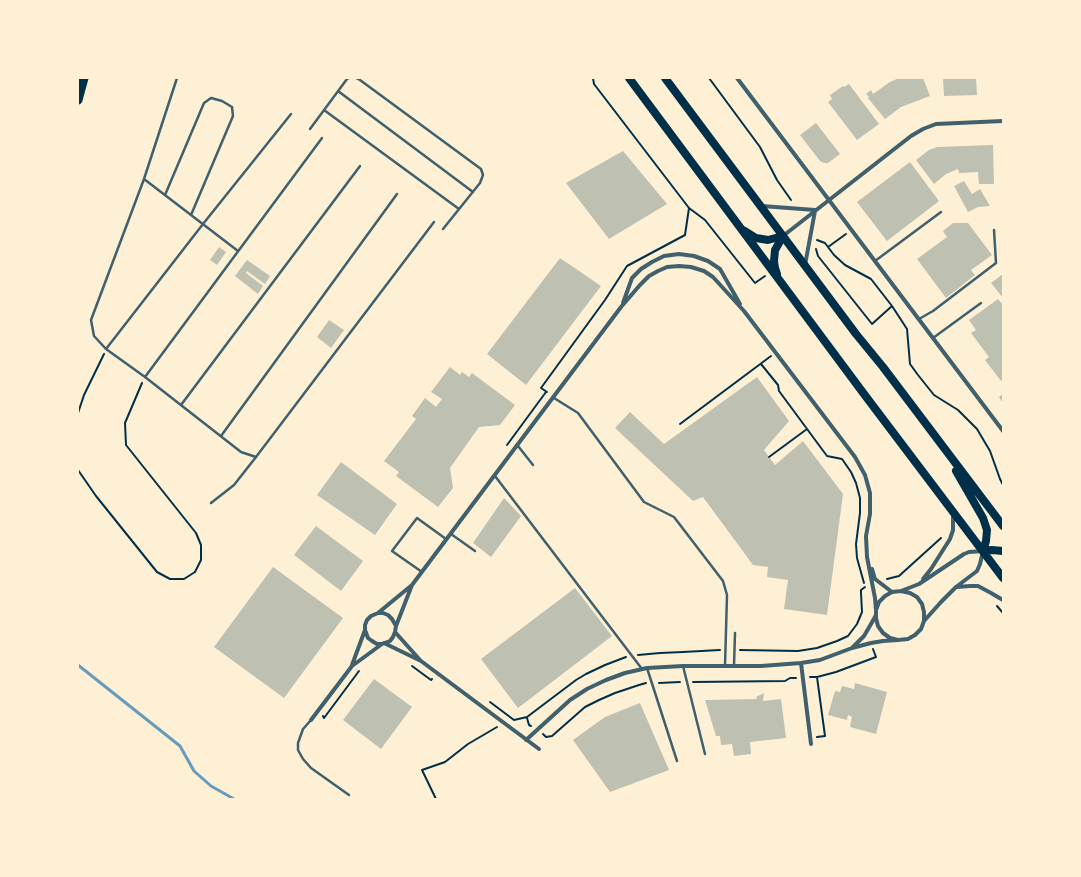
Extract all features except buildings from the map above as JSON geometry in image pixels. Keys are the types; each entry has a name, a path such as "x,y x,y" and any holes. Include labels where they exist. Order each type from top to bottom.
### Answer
{"highway":[{"path":"79,98 84,78"},
{"path":"79,98 91,78"},
{"path":"629,78 1003,578"},
{"path":"665,78 856,334 883,367 1003,526"},
{"path":"742,230 756,238 768,240 783,236"},
{"path":"783,236 775,250 774,261 775,268 783,285"},
{"path":"942,446 983,518 988,530 983,551"},
{"path":"983,551 1003,551"}],"street":[{"path":"737,78 1003,431"},
{"path":"783,236 911,136 924,129 936,124 1003,122"},
{"path":"761,206 815,210"},
{"path":"805,265 815,210"},
{"path":"621,307 632,278 641,269 664,256 679,254 694,256 708,261 720,269 744,311"},
{"path":"352,666 367,620 371,616 378,613 412,585 621,307 649,276 667,267 679,266 691,267 704,271 714,277 744,311 855,457 865,475 870,493 870,514 866,536 867,557 876,598 876,618 878,626 883,633 890,638 898,640"},
{"path":"918,584 935,563 950,539 953,530 954,516 940,495"},
{"path":"852,648 864,636 871,624 879,602 885,596 892,592 901,591 918,584 964,554 974,551 983,551 977,571 956,587 924,621"},
{"path":"867,557 875,579 892,592"},
{"path":"365,630 368,638 377,644 390,641 395,632 412,585"},
{"path":"956,587 978,586 1003,600"},
{"path":"526,740 570,700 587,689 624,673 644,668 683,666 761,666 801,663 820,660 852,648 872,643 908,639 921,629 924,621 924,612 922,604 917,597 910,593 901,591"},
{"path":"378,613 388,615 396,626"},
{"path":"395,632 421,661 539,749"},
{"path":"383,643 421,661"},
{"path":"311,720 352,666 383,643"},
{"path":"801,663 811,744"}],"lane":[{"path":"177,78 144,180 91,320 94,336 106,349 241,452 256,457"},
{"path":"310,128 347,79 350,78"},
{"path":"356,78 481,169 483,175 480,183 443,229"},
{"path":"338,91 473,192"},
{"path":"165,195 204,103 211,98 222,101 232,107 234,116 191,215"},
{"path":"324,110 459,209"},
{"path":"106,349 290,114"},
{"path":"145,378 322,138"},
{"path":"181,405 360,166"},
{"path":"144,180 238,251"},
{"path":"221,436 397,194"},
{"path":"875,261 941,212"},
{"path":"211,503 234,485 434,222"},
{"path":"919,319 933,311 996,263 994,230"},
{"path":"933,338 981,303"},
{"path":"554,398 578,414 644,502 674,517 723,582 726,595 725,666"},
{"path":"518,446 533,465"},
{"path":"495,476 644,668 677,761"},
{"path":"422,572 392,551 417,518 447,540"},
{"path":"451,534 475,551"},
{"path":"734,666 735,633"},
{"path":"683,666 705,754"},
{"path":"311,720 303,729 298,743 298,750 303,759 311,768 349,795"}],"path":[{"path":"593,78 594,84 689,208 705,220 755,283 772,270"},
{"path":"708,78 760,147 777,180 791,201"},
{"path":"554,398 541,388 605,300 627,266 685,235 689,208"},
{"path":"828,247 852,230"},
{"path":"818,240 825,243 834,255 845,265 870,279 892,306 907,329 910,364 934,395 958,410 977,429 990,451 1000,480 1003,484"},
{"path":"815,247 818,256 872,324 892,306"},
{"path":"78,413 84,395 106,349"},
{"path":"680,424 776,353"},
{"path":"78,470 96,496 157,572 170,579 184,579 195,572 201,560 201,545 196,533 126,445 125,424 136,395 145,378"},
{"path":"769,457 807,429"},
{"path":"811,738 825,736 817,677 836,672 876,656 872,643"},
{"path":"436,799 422,770 445,762 468,744 487,732 504,724"}],"waterway":[{"path":"78,665 180,746 194,771 211,786 234,799"}]}
